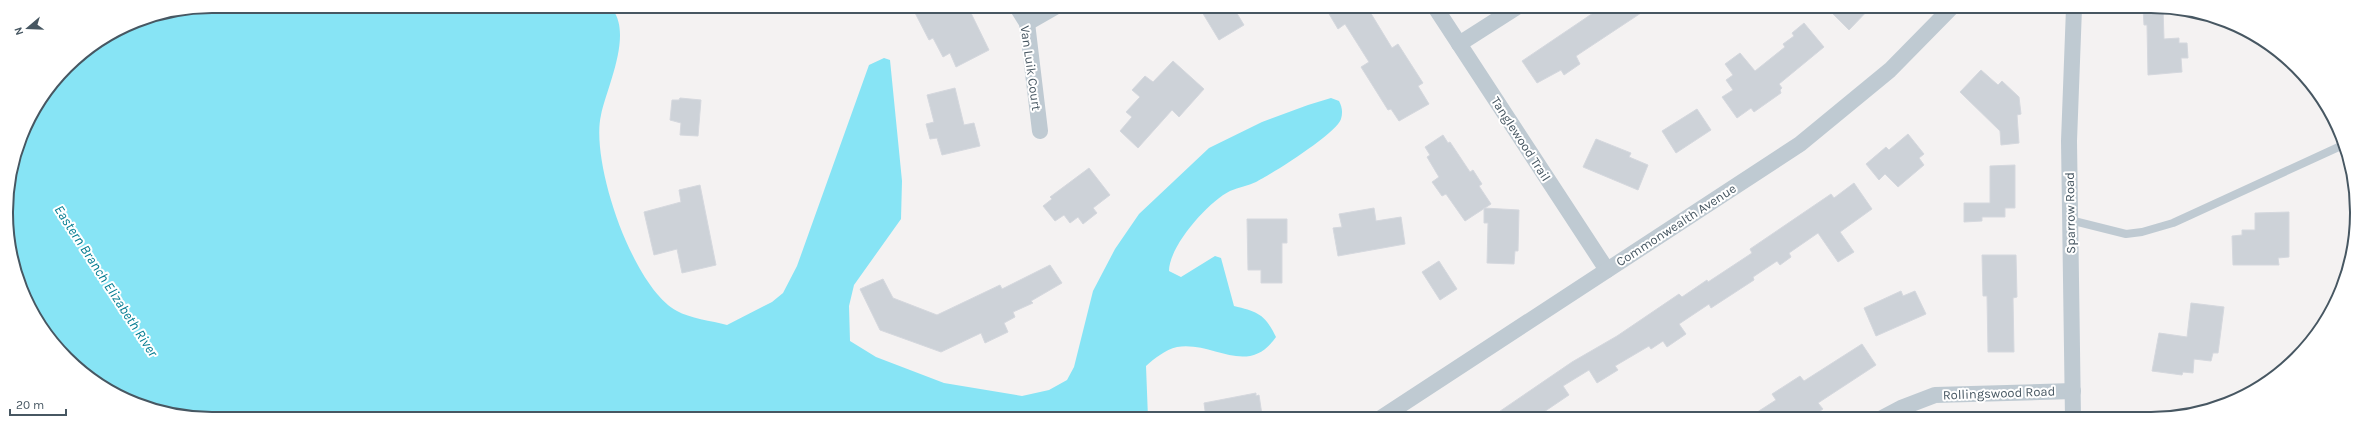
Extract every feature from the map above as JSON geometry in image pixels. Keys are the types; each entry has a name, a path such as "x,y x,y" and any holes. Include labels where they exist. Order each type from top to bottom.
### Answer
{"street":[{"name":"Van Luik Court","path":"1021,13 1027,24 1040,131"},
{"path":"1027,24 1045,13"},
{"name":"Tanglewood Trail","path":"1439,13 1607,270"},
{"path":"1459,44 1508,13"},
{"name":"Commonwealth Avenue","path":"1390,412 1800,144 1890,70 1946,13"},
{"name":"Sparrow Road","path":"2074,13 2069,141 2074,412"},
{"name":"Rollingswood Road","path":"1893,412 1935,395 2017,391 2073,391"}],"lane":[{"path":"2070,220 2126,234 2142,232 2173,223 2339,147"}],"water":[{"name":"Eastern Branch Elizabeth River","path":"199,13 614,13 618,21 620,33 619,47 601,115 599,136 602,162 618,222 645,277 661,298 677,311 727,325 772,302 783,293 797,266 869,65 884,58 890,60 902,181 901,219 854,285 849,306 850,341 876,357 944,383 1022,396 1049,390 1067,380 1074,367 1093,291 1115,249 1139,214 1209,148 1262,122 1308,105 1331,98 1339,101 1342,114 1341,119 1328,134 1303,153 1275,171 1250,185 1230,191 1211,205 1182,238 1171,261 1169,271 1181,277 1215,256 1221,258 1234,306 1260,315 1268,323 1276,337 1265,349 1254,355 1242,357 1191,347 1177,347 1168,350 1146,366 1148,412 199,412 161,405 136,397 91,371 71,354 54,334 28,289 20,264 15,239 13,226 13,199 20,161 28,136 54,91 71,71 91,54 124,34 148,24 174,17"}],"building":[{"path":"915,13 971,13 989,50 956,67 950,53 943,57 933,38 929,40"},
{"path":"1203,13 1237,13 1244,25 1219,40"},
{"path":"1329,13 1371,13 1392,48 1398,44 1423,83 1418,86 1429,104 1399,121 1391,109 1388,110 1361,67 1369,62 1345,24 1338,29"},
{"path":"1593,13 1641,13 1576,56 1580,64 1564,75 1561,70 1537,83 1522,61"},
{"path":"1832,13 1865,13 1849,30"},
{"path":"2143,13 2163,13 2164,39 2179,38 2179,43 2187,43 2188,58 2181,58 2182,72 2148,75 2147,25 2144,25"},
{"path":"1804,23 1824,47 1779,84 1782,88 1780,90 1781,93 1754,112 1751,108 1737,118 1722,97 1733,90 1726,80 1733,75 1725,64 1740,53 1755,71 1785,47 1783,44 1794,36 1792,33"},
{"path":"1173,61 1204,89 1179,117 1172,110 1138,148 1120,131 1132,117 1126,112 1140,97 1132,90 1145,76 1153,82"},
{"path":"1981,70 1998,85 2002,81 2019,97 2021,114 2017,115 2019,143 2001,145 2000,131 1960,92"},
{"path":"955,88 964,125 974,123 980,146 942,155 937,138 930,139 926,124 934,122 927,95"},
{"path":"680,98 701,100 698,136 680,135 681,123 670,120 672,100 679,100"},
{"path":"1697,109 1711,130 1676,153 1662,131"},
{"path":"1908,134 1924,154 1919,158 1924,165 1898,187 1885,174 1879,180 1866,164 1886,147 1889,150"},
{"path":"1443,135 1448,143 1450,142 1470,172 1473,170 1482,184 1479,186 1491,204 1465,221 1446,194 1442,196 1432,182 1439,177 1427,157 1430,155 1425,147"},
{"path":"1596,139 1631,153 1629,157 1648,165 1638,190 1583,167"},
{"path":"2015,165 2015,208 2005,208 2005,217 1982,217 1982,221 1964,222 1964,203 1990,203 1990,166"},
{"path":"1089,168 1110,195 1093,208 1097,213 1083,224 1078,217 1070,223 1064,215 1055,221 1043,206 1052,199 1050,197"},
{"path":"1854,183 1872,209 1840,232 1854,252 1838,262 1818,233 1789,253 1791,257 1780,265 1777,261 1753,277 1754,280 1711,308 1709,304 1679,324 1686,334 1667,347 1663,341 1651,349 1649,346 1615,366 1618,370 1597,383 1589,370 1563,386 1569,395 1544,412 1499,412 1572,362 1617,336 1679,294 1682,297 1707,280 1708,282 1752,253 1750,249 1831,194 1834,198"},
{"path":"700,185 716,265 682,273 677,249 654,255 644,212 681,202 679,190"},
{"path":"1374,208 1376,221 1401,217 1405,244 1338,256 1333,228 1342,227 1339,214"},
{"path":"1484,208 1519,210 1518,251 1515,251 1514,264 1487,263 1488,223 1484,223"},
{"path":"2289,212 2289,257 2278,258 2279,265 2233,265 2232,236 2242,235 2242,230 2255,230 2255,213"},
{"path":"1247,219 1287,219 1287,243 1282,243 1282,283 1261,283 1261,270 1248,270"},
{"path":"1982,255 2016,255 2017,297 2013,298 2014,352 1988,352 1987,296 1983,296"},
{"path":"1439,261 1457,289 1440,300 1422,272"},
{"path":"1050,265 1062,283 1031,301 1033,303 1013,312 1015,317 1004,323 1008,332 985,343 981,333 941,352 880,330 860,289 883,279 893,298 937,315 1000,285 1002,289"},
{"path":"1901,291 1903,296 1915,291 1926,314 1876,336 1864,308"},
{"path":"2191,303 2224,307 2218,353 2213,353 2211,361 2194,359 2193,373 2183,372 2182,375 2152,371 2159,333 2187,337"},
{"path":"1862,344 1876,365 1818,403 1823,409 1819,412 1757,412 1776,400 1772,394 1800,376 1804,381"},
{"path":"1256,393 1256,396 1259,395 1262,412 1205,412 1204,403"}]}
